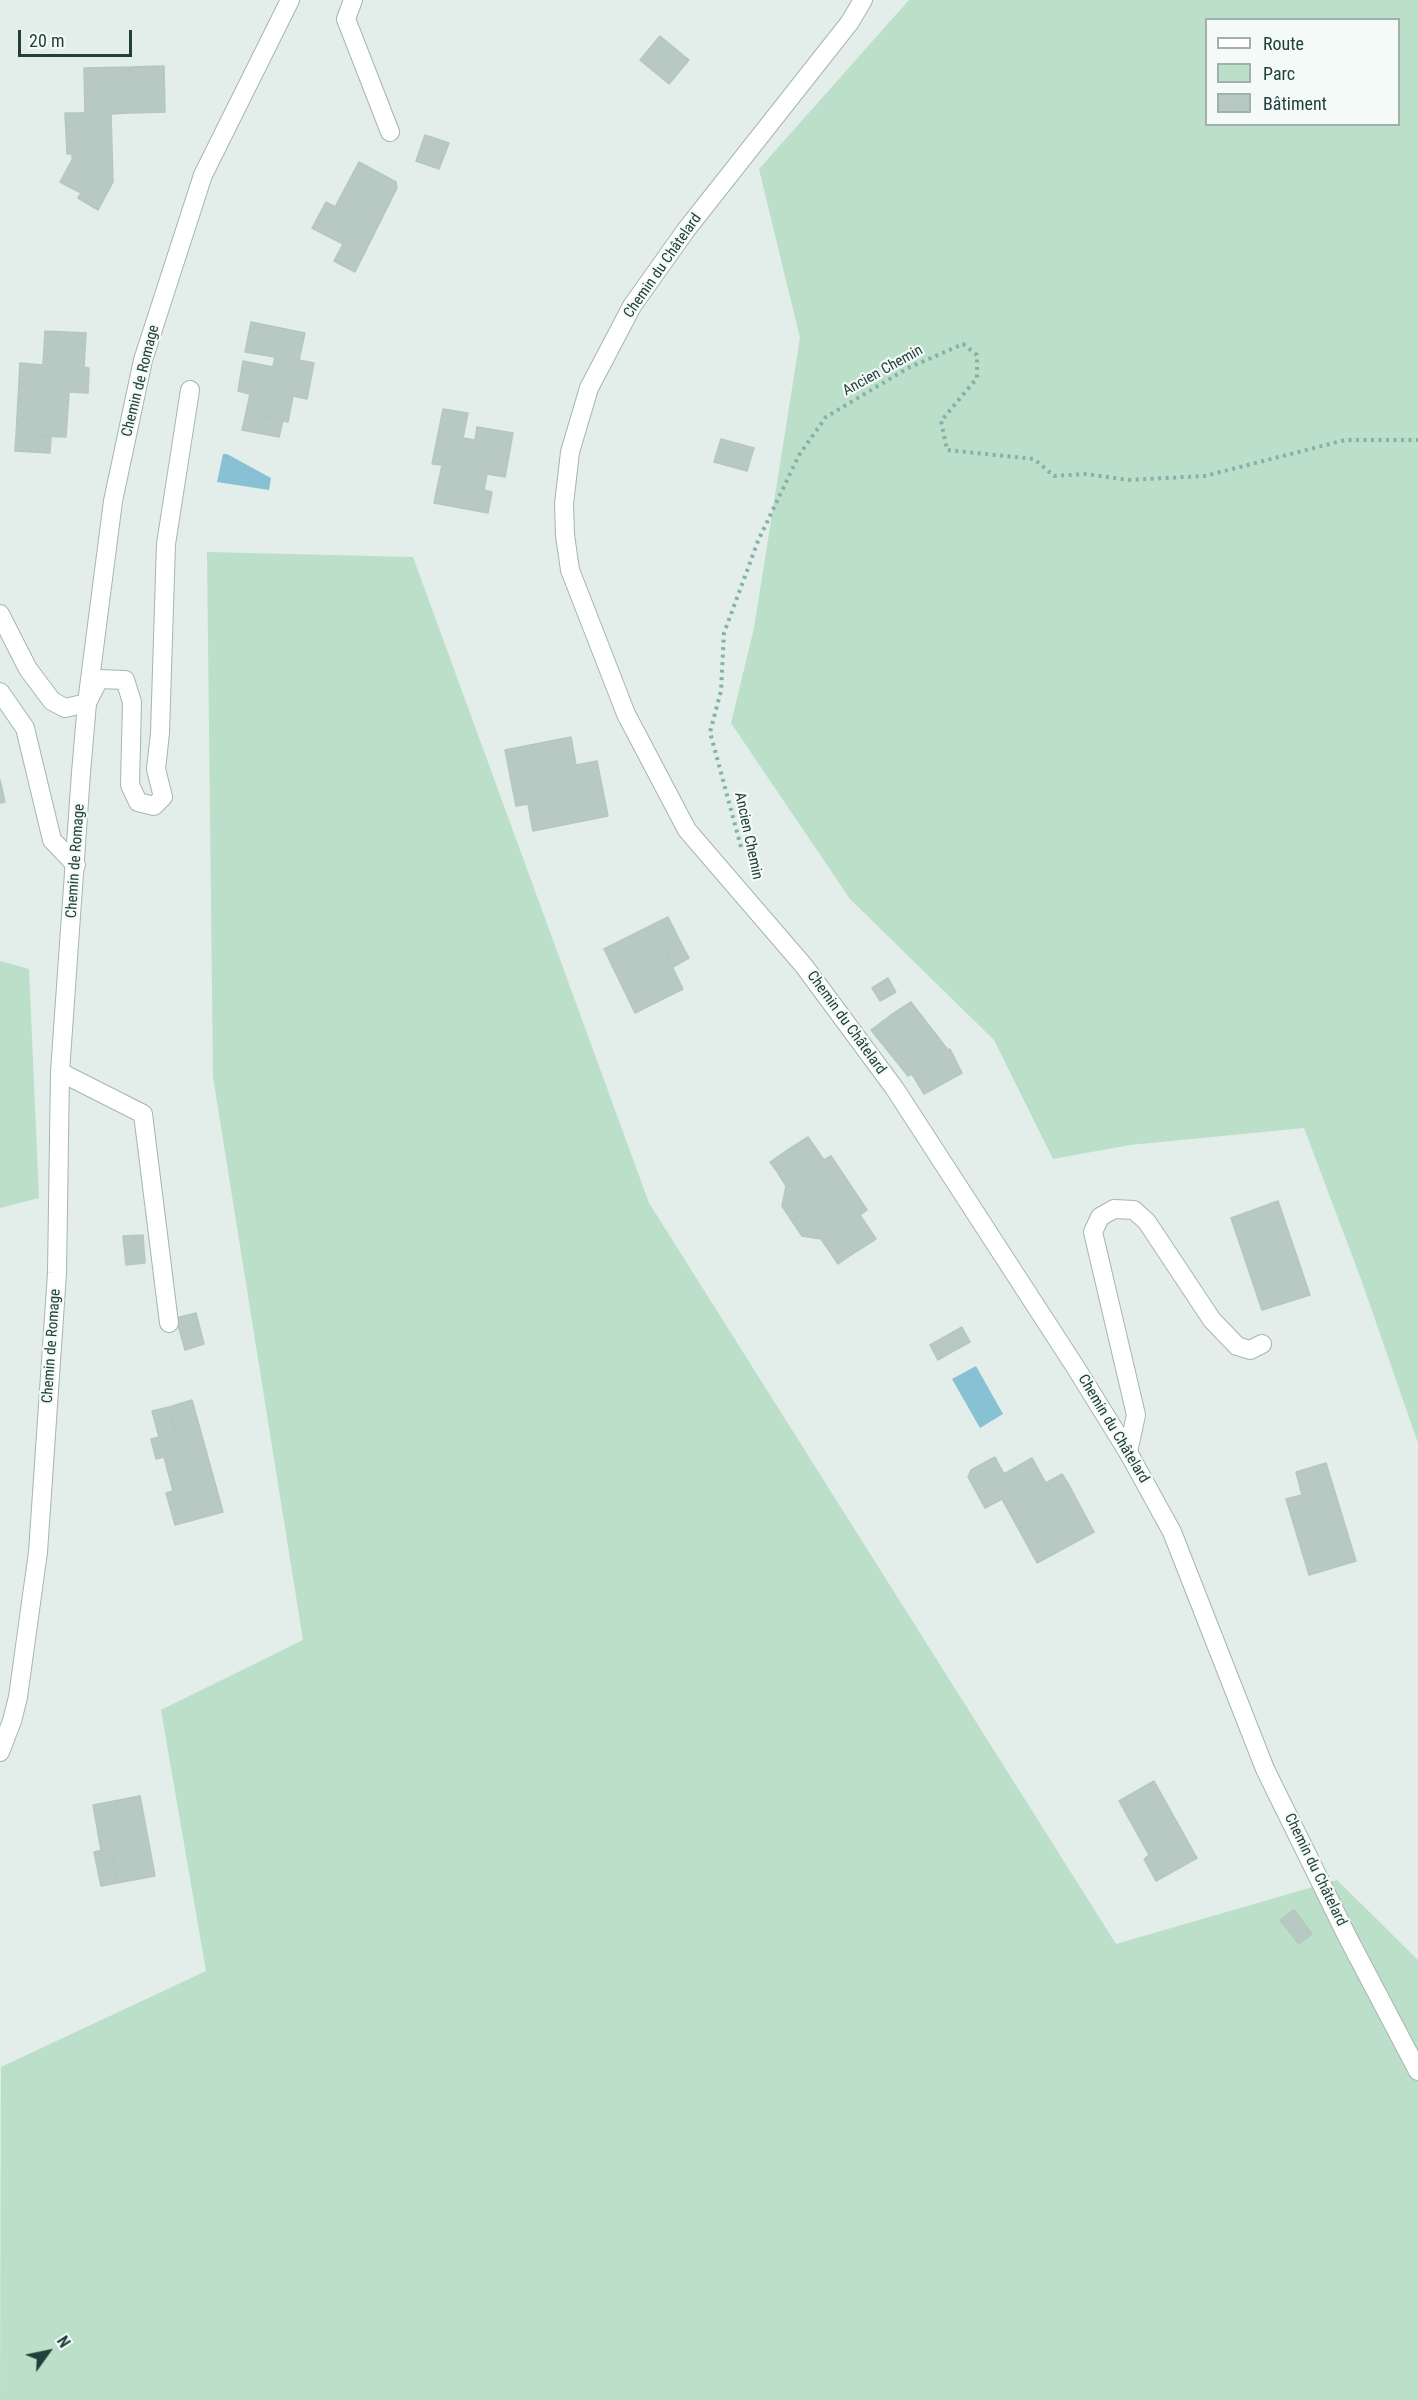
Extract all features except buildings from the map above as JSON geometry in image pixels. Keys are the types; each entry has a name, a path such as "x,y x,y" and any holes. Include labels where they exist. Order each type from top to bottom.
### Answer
{"street":[{"name":"Chemin de Romage","path":"0,1752 18,1697 38,1552 57,1273 60,1071 87,703 113,501 143,360 203,175 226,124 290,0"},
{"path":"352,0 346,19 390,132"},
{"name":"Chemin du Châtelard","path":"863,0 850,21 686,230 632,306 589,388 570,452 564,504 565,535 570,570 626,714 687,830 804,966 895,1089 1077,1368 1128,1452 1172,1532 1265,1769 1347,1936 1418,2071"},
{"path":"0,614 28,669 52,700 65,708 87,703 99,679 125,680 132,702 130,785 138,802 154,806 163,797 156,769 160,733 166,544 190,390"},
{"path":"0,692 25,728 52,840 76,865"},
{"path":"60,1071 143,1114 169,1323"},
{"path":"1128,1452 1136,1415 1093,1232 1100,1217 1114,1209 1134,1210 1147,1222 1212,1320 1237,1346 1250,1350 1262,1344"}],"path":[{"name":"Ancien Chemin","path":"749,901 739,835 710,732 721,691 724,633 758,541 799,455 826,417 908,368 963,344 977,355 977,378 941,421 947,450 1034,459 1054,476 1086,474 1128,480 1205,476 1345,440 1418,440"}],"green space":[{"path":"909,0 1418,0 1418,1443 1362,1282 1304,1128 1130,1145 1053,1159 994,1040 850,899 731,723 754,628 800,338 759,169"},
{"path":"207,552 413,557 649,1203 1116,1944 1337,1880 1418,1960 1418,2400 0,2400 1,2067 206,1971 161,1710 303,1640 213,1077"},
{"path":"0,961 29,969 39,1198 0,1208"}],"water":[{"path":"223,454 271,478 269,490 217,482"},
{"path":"976,1366 1003,1414 980,1428 952,1379"}]}
